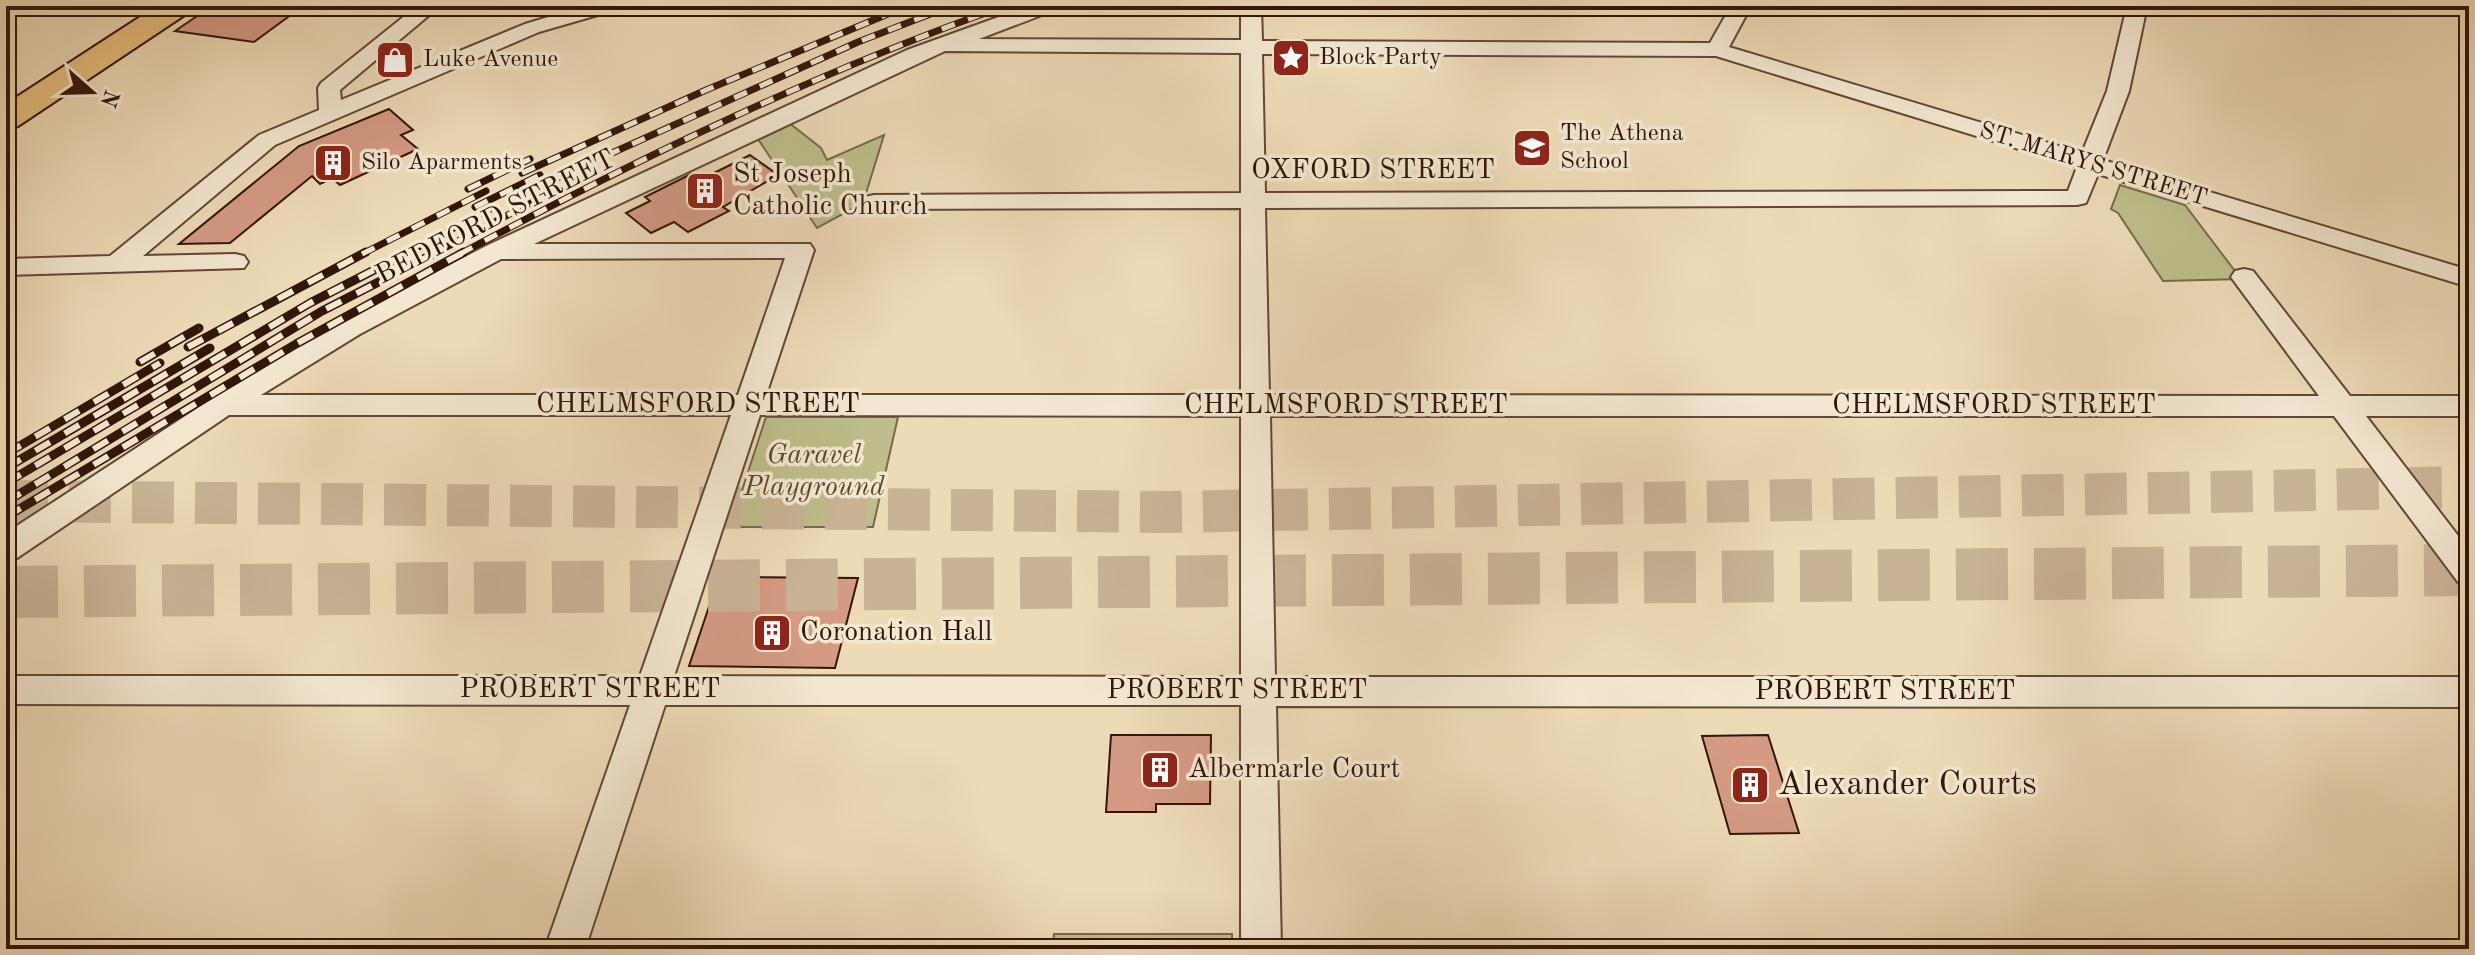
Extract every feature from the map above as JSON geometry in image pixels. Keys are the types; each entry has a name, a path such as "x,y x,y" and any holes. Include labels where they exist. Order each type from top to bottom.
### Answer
{"highway":[{"path":"6,119 172,7"}],"street":[{"path":"331,111 329,88 430,6"},
{"path":"117,264 267,140 532,28 608,6"},
{"name":"BEDFORD STREET","path":"6,549 223,405 350,328 495,252 770,120 941,45 1048,6"},
{"path":"1251,6 1261,949"},
{"path":"1717,50 1741,6"},
{"path":"2090,164 2118,91 2137,6"},
{"name":"ST. MARYS STREET","path":"941,45 1717,50 2469,279"},
{"name":"OXFORD STREET","path":"874,202 2077,198 2090,164"},
{"path":"495,252 801,250 565,949"},
{"path":"6,267 235,262"},
{"path":"2244,277 2469,573"},
{"name":"CHELMSFORD STREET","path":"223,405 1256,408 2469,406"},
{"name":"PROBERT STREET","path":"6,690 2469,692"}],"green space":[{"path":"788,122 821,148 827,160 884,135 863,203 817,228 758,139"},
{"path":"2120,185 2185,205 2241,279 2163,281 2118,213 2111,209"},
{"name":"Garavel Playground","path":"766,417 898,417 873,527 730,527"},
{"path":"1054,934 1232,934 1232,949 1052,949"}],"building":[{"path":"212,6 303,6 254,42 175,31"},
{"name":"Silo Aparments","path":"389,109 413,130 401,135 418,149 340,185 332,178 320,184 312,176 230,243 179,244 299,146"},
{"name":"St Joseph Catholic Church","path":"750,155 778,175 723,207 729,211 688,232 674,222 651,233 626,213 650,201 645,197 691,174 700,180"},
{"name":"Coronation Hall","path":"719,577 858,578 835,668 689,666"},
{"name":"Albermarle Court","path":"1111,735 1211,735 1210,804 1156,804 1156,812 1106,812"},
{"name":"Alexander Courts","path":"1768,735 1799,833 1730,834 1702,736"}],"tunnel":[{"path":"6,501 1172,512 2469,487"},
{"path":"6,592 2469,570"}],"railway":[{"path":"522,173 706,90 907,6"},
{"path":"530,190 858,42 951,6"},
{"path":"460,254 660,152 796,89 865,59 1005,6"},
{"path":"468,189 530,159"},
{"path":"475,207 540,175"},
{"path":"362,254 486,191"},
{"path":"433,254 552,192"},
{"path":"405,254 490,209"},
{"path":"188,347 366,252"},
{"path":"6,483 310,303 409,252"},
{"path":"6,502 322,311 437,252"},
{"path":"6,517 296,344 464,252"},
{"path":"140,362 199,328"},
{"path":"6,468 210,348"},
{"path":"6,454 160,363"}],"place":[{"name":"Block Party","path":"1291,58"},
{"name":"Luke Avenue","path":"395,60"},
{"name":"The Athena School","path":"1532,148"},
{"name":"Silo Aparments","path":"333,163"},
{"name":"St Joseph Catholic Church","path":"705,191"},
{"name":"Coronation Hall","path":"772,633"},
{"name":"Albermarle Court","path":"1160,770"},
{"name":"Alexander Courts","path":"1750,785"}]}
